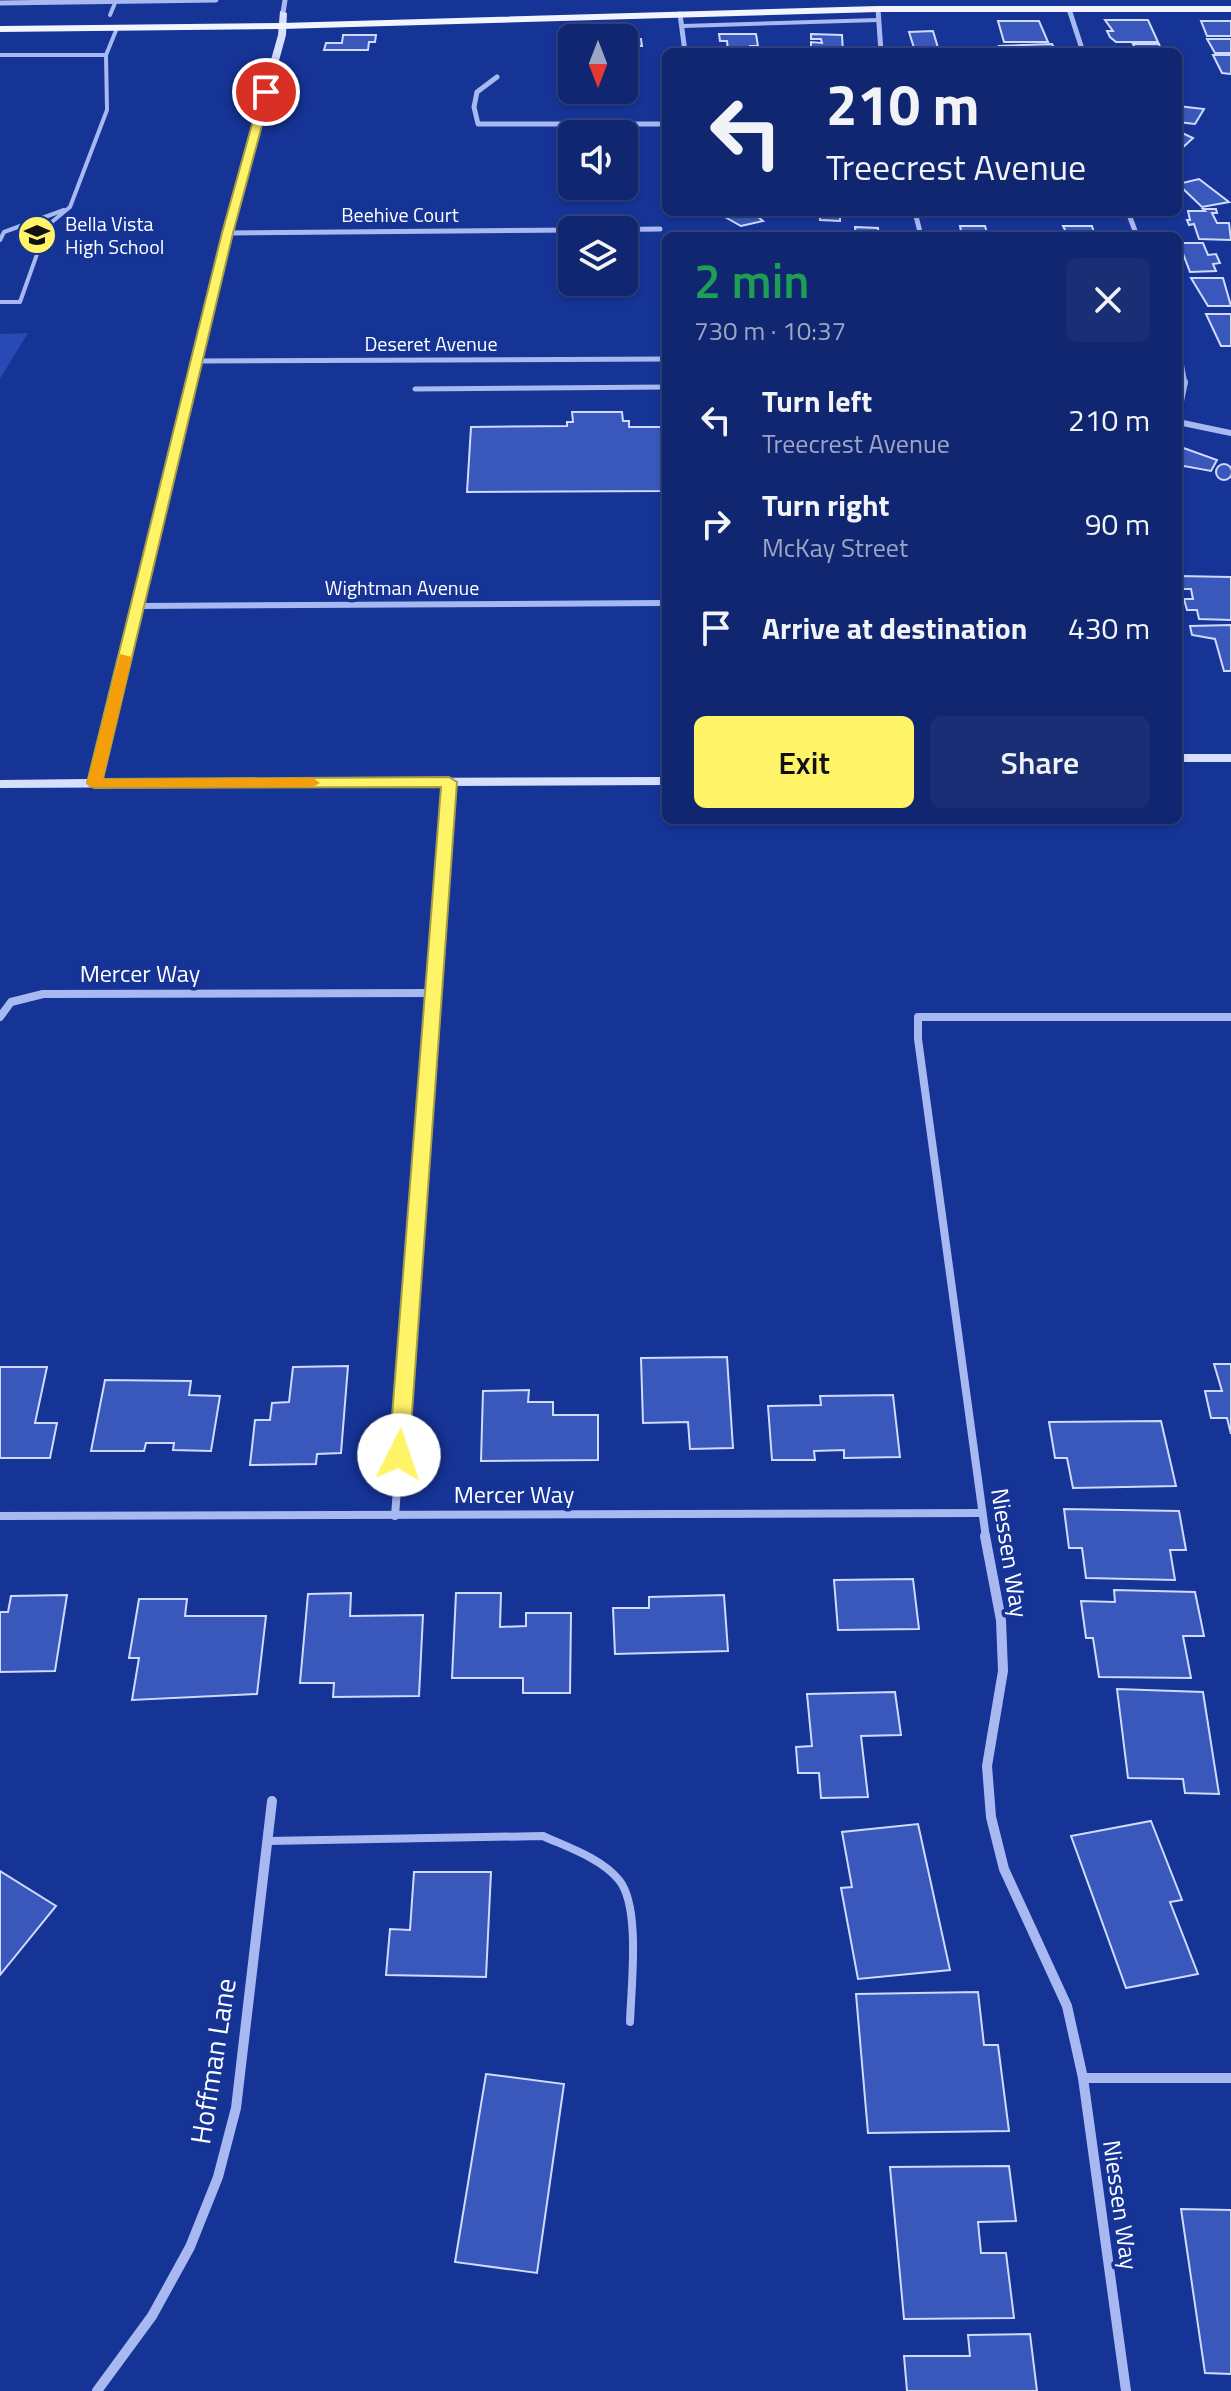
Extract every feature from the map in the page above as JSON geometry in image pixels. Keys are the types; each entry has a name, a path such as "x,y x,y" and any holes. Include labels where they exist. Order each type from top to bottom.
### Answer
{"main road":[{"path":"878,15 898,2 1001,0"},
{"path":"0,29 282,26 680,14 878,15 1176,4 1231,9"},
{"path":"0,16 386,10"}],"street":[{"path":"0,3 216,0"},
{"path":"94,783 227,233 282,26 285,0"},
{"path":"1069,9 1082,48"},
{"path":"680,14 685,48"},
{"path":"878,15 881,48"},
{"path":"497,77 477,92 474,107 478,124 662,124"},
{"path":"638,229 660,229"},
{"name":"Beehive Court","path":"227,233 558,230"},
{"name":"Deseret Avenue","path":"197,361 662,359"},
{"path":"1182,361 1187,380 1182,402"},
{"path":"1182,420 1231,433"},
{"name":"Wightman Avenue","path":"137,606 662,603"},
{"path":"1182,758 1231,758"},
{"path":"0,784 662,781"},
{"path":"395,1516 449,782"},
{"name":"Mercer Way","path":"0,1017 11,1002 43,994 433,993"},
{"name":"Niessen Way","path":"1126,2391 1083,2078 1067,2006 1004,1869 991,1817 987,1766 1003,1671 1001,1620 981,1513 920,1055 918,1017 1231,1017"},
{"name":"Mercer Way","path":"0,1516 981,1513"},
{"name":"Hoffman Lane","path":"97,2391 152,2316 190,2247 218,2177 236,2108 272,1801"},
{"path":"1083,2078 1231,2078"}],"lane":[{"path":"110,15 115,3"},
{"path":"683,26 878,15"},
{"path":"0,302 20,302 47,226 70,207 107,110 106,55 117,28"},
{"path":"0,55 106,55"},
{"path":"0,240 4,232 70,207"},
{"path":"415,389 662,387"},
{"path":"268,1841 543,1836 572,1849 621,1882 629,1907 630,2022"}],"shaded area":[{"path":"28,333 0,379 0,334"}],"building":[{"path":"1105,20 1148,20 1158,42 1116,42 1107,31 1113,31"},
{"path":"998,21 1039,21 1048,42 1004,42"},
{"path":"1201,21 1231,21 1231,36 1207,36"},
{"path":"933,31 938,48 914,48 909,32"},
{"path":"719,34 756,34 758,46 728,48 727,41 720,41"},
{"path":"811,34 842,35 843,48 811,48 811,42 822,43 821,39 811,39"},
{"path":"343,35 376,35 375,42 369,42 368,50 324,50 326,43 342,43"},
{"path":"1207,39 1231,39 1231,53 1215,53"},
{"path":"1052,44 1054,48 1000,48"},
{"path":"1133,44 1159,44 1160,48 1135,48"},
{"path":"1213,55 1231,55 1231,74 1222,73"},
{"path":"1182,106 1204,109 1195,124 1182,122"},
{"path":"1182,133 1193,138 1182,148"},
{"path":"1199,179 1229,202 1202,207 1182,188 1182,183"},
{"path":"1203,209 1216,209 1217,213 1212,213 1217,223 1229,223 1231,240 1199,239 1194,224 1189,225 1187,220 1190,220 1188,211 1205,211"},
{"path":"723,216 757,216 763,221 741,226"},
{"path":"820,216 840,216 840,221 820,220"},
{"path":"960,226 985,226 987,232 954,231 961,231"},
{"path":"1063,226 1092,226 1094,232 1066,232"},
{"path":"855,227 878,228 878,232 856,232"},
{"path":"1182,243 1203,243 1208,255 1216,254 1220,263 1213,264 1216,271 1190,272"},
{"path":"1191,278 1223,278 1231,306 1208,306"},
{"path":"1206,314 1231,314 1231,346 1221,346"},
{"path":"572,412 622,412 623,421 629,421 629,427 662,427 662,491 467,492 471,427 567,426 567,422 573,422"},
{"path":"1182,447 1217,460 1211,471 1182,468"},
{"path":"1221,464 1227,464 1232,472 1230,478 1221,480 1216,475 1216,469"},
{"path":"1182,576 1231,577 1231,620 1199,619 1197,610 1187,610 1184,599 1193,599 1191,589 1182,589"},
{"path":"1231,625 1231,671 1224,671 1215,639 1192,635 1190,626"},
{"path":"727,1357 733,1448 690,1449 688,1422 643,1423 641,1358"},
{"path":"1214,1364 1231,1364 1231,1434 1227,1418 1211,1418 1205,1391 1222,1391"},
{"path":"348,1366 341,1453 317,1454 316,1464 250,1465 255,1420 270,1420 272,1403 289,1402 293,1367"},
{"path":"0,1367 47,1367 35,1423 57,1423 50,1458 0,1458"},
{"path":"105,1380 191,1381 189,1395 220,1396 211,1451 173,1450 174,1443 146,1443 144,1451 91,1451"},
{"path":"529,1390 528,1402 553,1402 553,1415 598,1415 598,1460 481,1461 483,1391"},
{"path":"893,1395 900,1457 844,1458 844,1450 814,1451 815,1460 772,1460 768,1406 821,1405 820,1396"},
{"path":"1161,1421 1176,1486 1073,1488 1067,1458 1055,1458 1049,1422"},
{"path":"1064,1509 1179,1511 1186,1550 1170,1550 1175,1580 1086,1578 1082,1548 1069,1548"},
{"path":"913,1579 919,1629 838,1630 834,1580"},
{"path":"1114,1590 1195,1592 1204,1636 1183,1636 1191,1678 1099,1677 1093,1638 1086,1638 1081,1601 1115,1602"},
{"path":"351,1593 350,1616 423,1615 419,1696 333,1697 334,1683 300,1683 308,1594"},
{"path":"456,1593 501,1593 500,1627 526,1626 526,1613 571,1613 570,1693 523,1693 523,1678 452,1678"},
{"path":"67,1595 55,1671 0,1672 0,1612 8,1612 11,1596"},
{"path":"724,1595 728,1651 615,1654 613,1608 649,1608 649,1597"},
{"path":"139,1599 187,1599 185,1616 266,1616 257,1694 132,1700 139,1658 129,1658"},
{"path":"1117,1689 1203,1692 1219,1794 1185,1793 1183,1779 1128,1778"},
{"path":"895,1692 901,1735 861,1736 868,1797 821,1798 819,1773 798,1773 796,1747 812,1746 807,1694"},
{"path":"1151,1821 1182,1900 1170,1902 1198,1974 1126,1988 1071,1836"},
{"path":"918,1824 950,1970 858,1979 841,1888 852,1887 842,1832"},
{"path":"0,1871 56,1906 0,1975"},
{"path":"414,1872 491,1872 486,1977 386,1975 390,1929 410,1930"},
{"path":"978,1992 984,2045 998,2045 1009,2131 868,2133 856,1994"},
{"path":"486,2074 564,2084 537,2273 455,2262"},
{"path":"1009,2166 1016,2221 978,2222 981,2253 1006,2253 1014,2318 904,2319 890,2167"},
{"path":"1181,2209 1231,2210 1231,2374 1205,2373"},
{"path":"1030,2334 1037,2391 907,2391 904,2356 970,2356 968,2335"}],"slow traffic":[{"path":"125,657 94,783 313,783"}],"place":[{"name":"Bella Vista High School","path":"37,235"}],"route":[{"path":"266,92 227,233 94,783 449,782 399,1455"}]}
